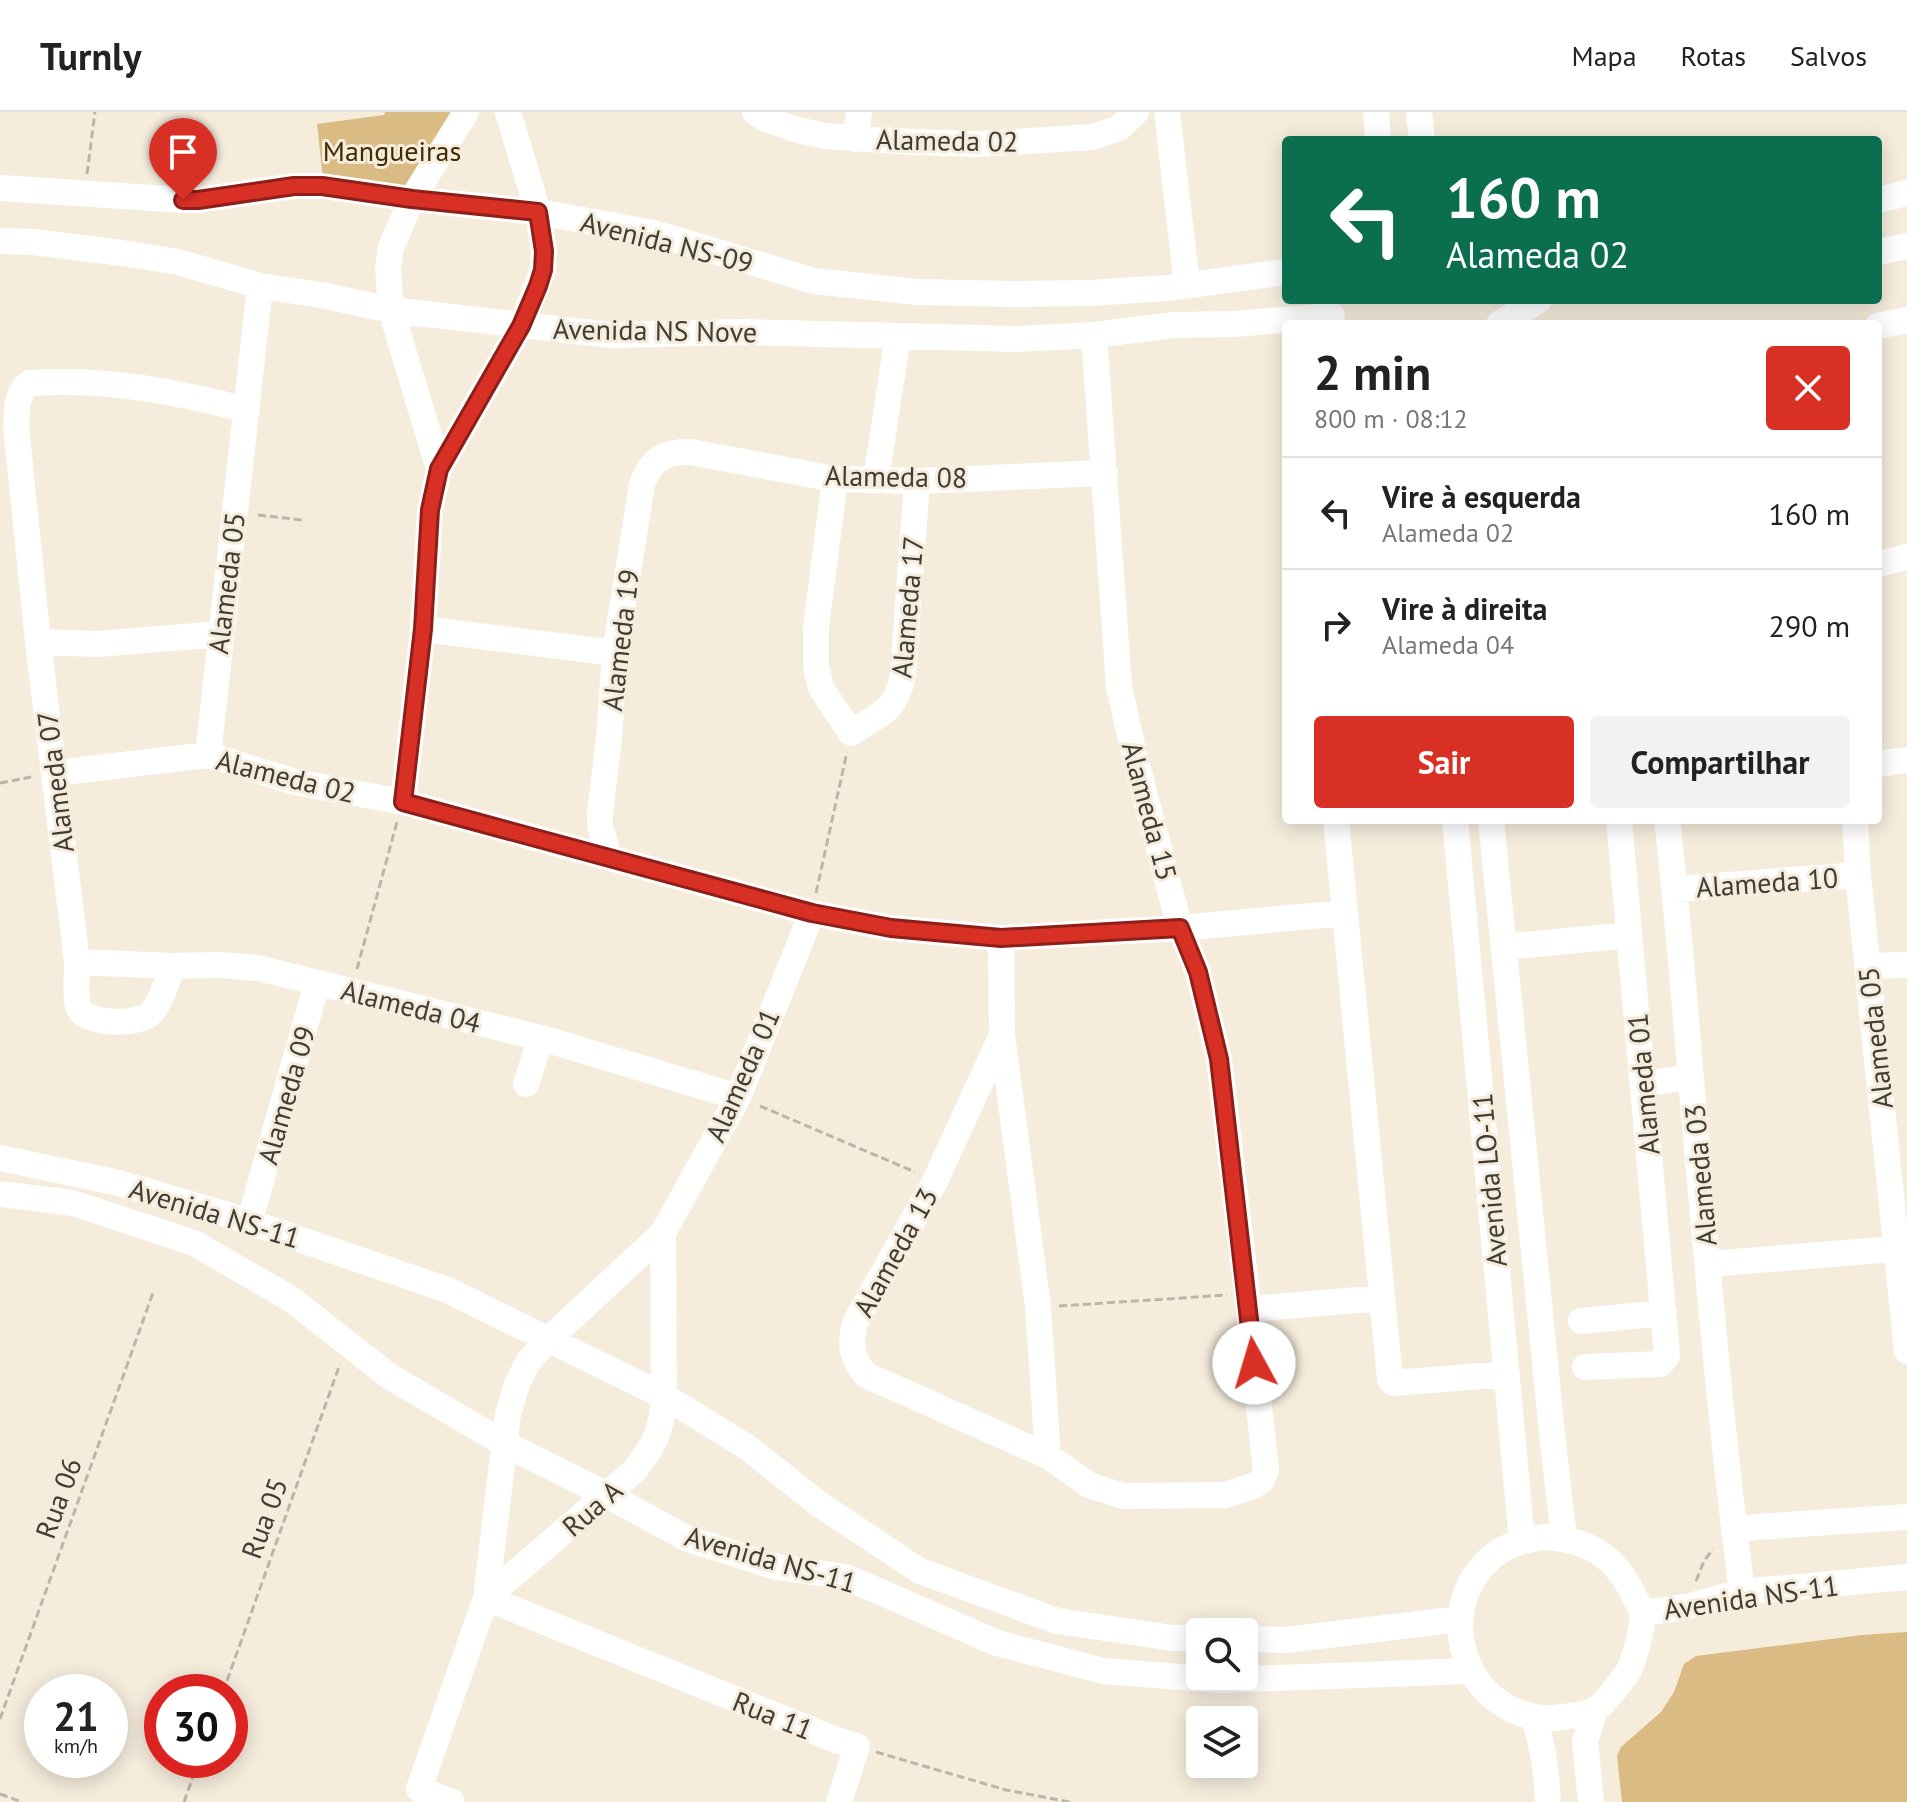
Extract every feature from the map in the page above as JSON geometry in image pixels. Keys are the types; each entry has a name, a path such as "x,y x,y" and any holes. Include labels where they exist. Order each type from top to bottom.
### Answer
{"street":[{"path":"439,469 391,310 388,268 391,247 412,199 466,112"},
{"path":"403,802 423,629 430,510 439,469 521,326 543,270 544,251 538,212 508,112"},
{"name":"Alameda 02","path":"755,112 797,130 825,136 978,144 1093,137 1119,128 1136,112"},
{"path":"855,139 859,112"},
{"path":"1167,112 1187,285"},
{"path":"1376,112 1378,136"},
{"path":"1419,112 1422,136"},
{"name":"Avenida NS-09","path":"0,188 198,200 294,186 322,186 538,212 654,233 814,281 917,292 1089,293 1282,273"},
{"path":"1882,199 1907,193"},
{"name":"Avenida NS Nove","path":"0,241 33,242 178,262 260,286 391,310 611,335 742,332 1018,339 1094,335 1174,325 1234,324 1332,313"},
{"path":"1882,251 1907,246"},
{"name":"Alameda 05","path":"208,755 260,286"},
{"path":"1506,320 1532,304"},
{"path":"1882,325 1907,320"},
{"name":"Alameda 15","path":"1094,335 1119,686 1180,928 1198,972 1219,1059 1266,1471"},
{"path":"876,479 898,336"},
{"name":"Alameda 07","path":"173,966 154,1011 138,1021 93,1019 84,1015 78,1006 77,962 55,773 8,426 21,390 29,383 56,381 133,385 247,410"},
{"name":"Alameda 19","path":"609,858 600,826 600,813 615,653 642,484 646,472 664,455 674,451 690,452"},
{"name":"Alameda 08","path":"690,452 835,479 917,481 1105,473"},
{"path":"835,479 816,627 816,666 821,688 851,733"},
{"name":"Alameda 17","path":"851,733 891,707 900,689 917,481"},
{"path":"1882,563 1907,557"},
{"path":"423,629 615,653"},
{"path":"38,642 98,644 220,634"},
{"name":"Alameda 02","path":"55,773 208,755 295,782 403,802 812,913 891,928 1001,938 1180,928 1345,913"},
{"path":"1882,763 1907,760"},
{"path":"1336,824 1391,1382 1507,1374"},
{"name":"Avenida LO-11","path":"1455,824 1522,1541"},
{"name":"Avenida LO-11","path":"1491,824 1564,1538"},
{"name":"Alameda 01","path":"1585,1367 1660,1364 1667,1356 1619,824"},
{"name":"Alameda 03","path":"1667,824 1742,1592"},
{"name":"Alameda 05","path":"1855,824 1867,966 1902,1248 1907,1351"},
{"name":"Alameda 10","path":"1675,889 1858,875"},
{"name":"Alameda 01","path":"663,1233 738,1097 812,913"},
{"path":"1504,947 1629,935"},
{"name":"Alameda 13","path":"1001,938 1002,1035 1038,1307 1048,1456"},
{"name":"Alameda 04","path":"77,962 258,968 541,1038 738,1097"},
{"path":"1867,966 1907,965"},
{"name":"Alameda 09","path":"254,1206 317,983"},
{"name":"Alameda 13","path":"1002,1035 935,1181 856,1321 851,1343 858,1367 866,1375 1048,1456 1089,1485 1123,1496 1225,1495 1253,1486 1261,1481 1266,1471"},
{"path":"526,1084 541,1038"},
{"path":"1643,1084 1691,1077"},
{"name":"Avenida NS-11","path":"0,1158 119,1183 231,1216 445,1289 664,1396 747,1447 819,1504 920,1571 1057,1621 1186,1638"},
{"name":"Avenida NS-11","path":"0,1194 73,1203 194,1243 291,1299 389,1376 505,1444 688,1539 777,1567 846,1577 997,1643 1103,1671 1219,1680 1470,1671"},
{"path":"452,1802 419,1789 486,1598 508,1414 517,1384 528,1362 548,1340 663,1233"},
{"name":"Rua A","path":"486,1598 634,1471 651,1449 663,1422 663,1233"},
{"path":"1708,1264 1902,1248"},
{"path":"1248,1301 1382,1298"},
{"path":"1581,1321 1664,1313"},
{"path":"1734,1531 1907,1517"},
{"path":"1591,1802 1585,1741 1595,1710 1629,1670 1642,1613 1616,1566 1583,1543 1543,1537 1522,1541 1498,1552 1479,1570 1466,1593 1460,1619 1461,1646 1470,1671 1497,1700 1508,1708 1533,1717 1556,1718 1595,1710"},
{"name":"Avenida NS-11","path":"1642,1613 1686,1607 1742,1592 1907,1577"},
{"name":"Rua 11","path":"486,1598 807,1729 857,1746"},
{"path":"1258,1639 1286,1640 1460,1619"},
{"path":"1533,1717 1543,1750 1548,1802"},
{"path":"839,1802 857,1746"}],"path":[{"path":"85,194 95,112"},
{"path":"234,512 302,520"},
{"path":"812,913 851,733"},
{"path":"0,783 55,773"},
{"path":"351,992 403,802"},
{"path":"738,1097 935,1181"},
{"name":"Rua 06","path":"0,1719 154,1290"},
{"path":"1038,1307 1248,1301"},
{"name":"Rua 05","path":"229,1674 342,1357"},
{"path":"1686,1607 1704,1561 1720,1540 1734,1531"},
{"path":"857,1746 1006,1790 1070,1802"},
{"path":"184,1802 193,1778"},
{"path":"0,1794 22,1802"}],"green space":[{"name":"Mangueiras","path":"385,112 453,112 413,186 323,179 317,124 384,115"},
{"path":"1907,1632 1907,1802 1622,1802 1617,1756 1621,1747 1661,1712 1674,1692 1684,1664 1696,1656"}],"route":[{"path":"183,200 294,186 322,186 538,212 544,251 538,286 521,326 439,469 430,510 423,629 403,802 812,913 891,928 1001,938 1180,928 1198,972 1219,1059 1254,1363"}]}
